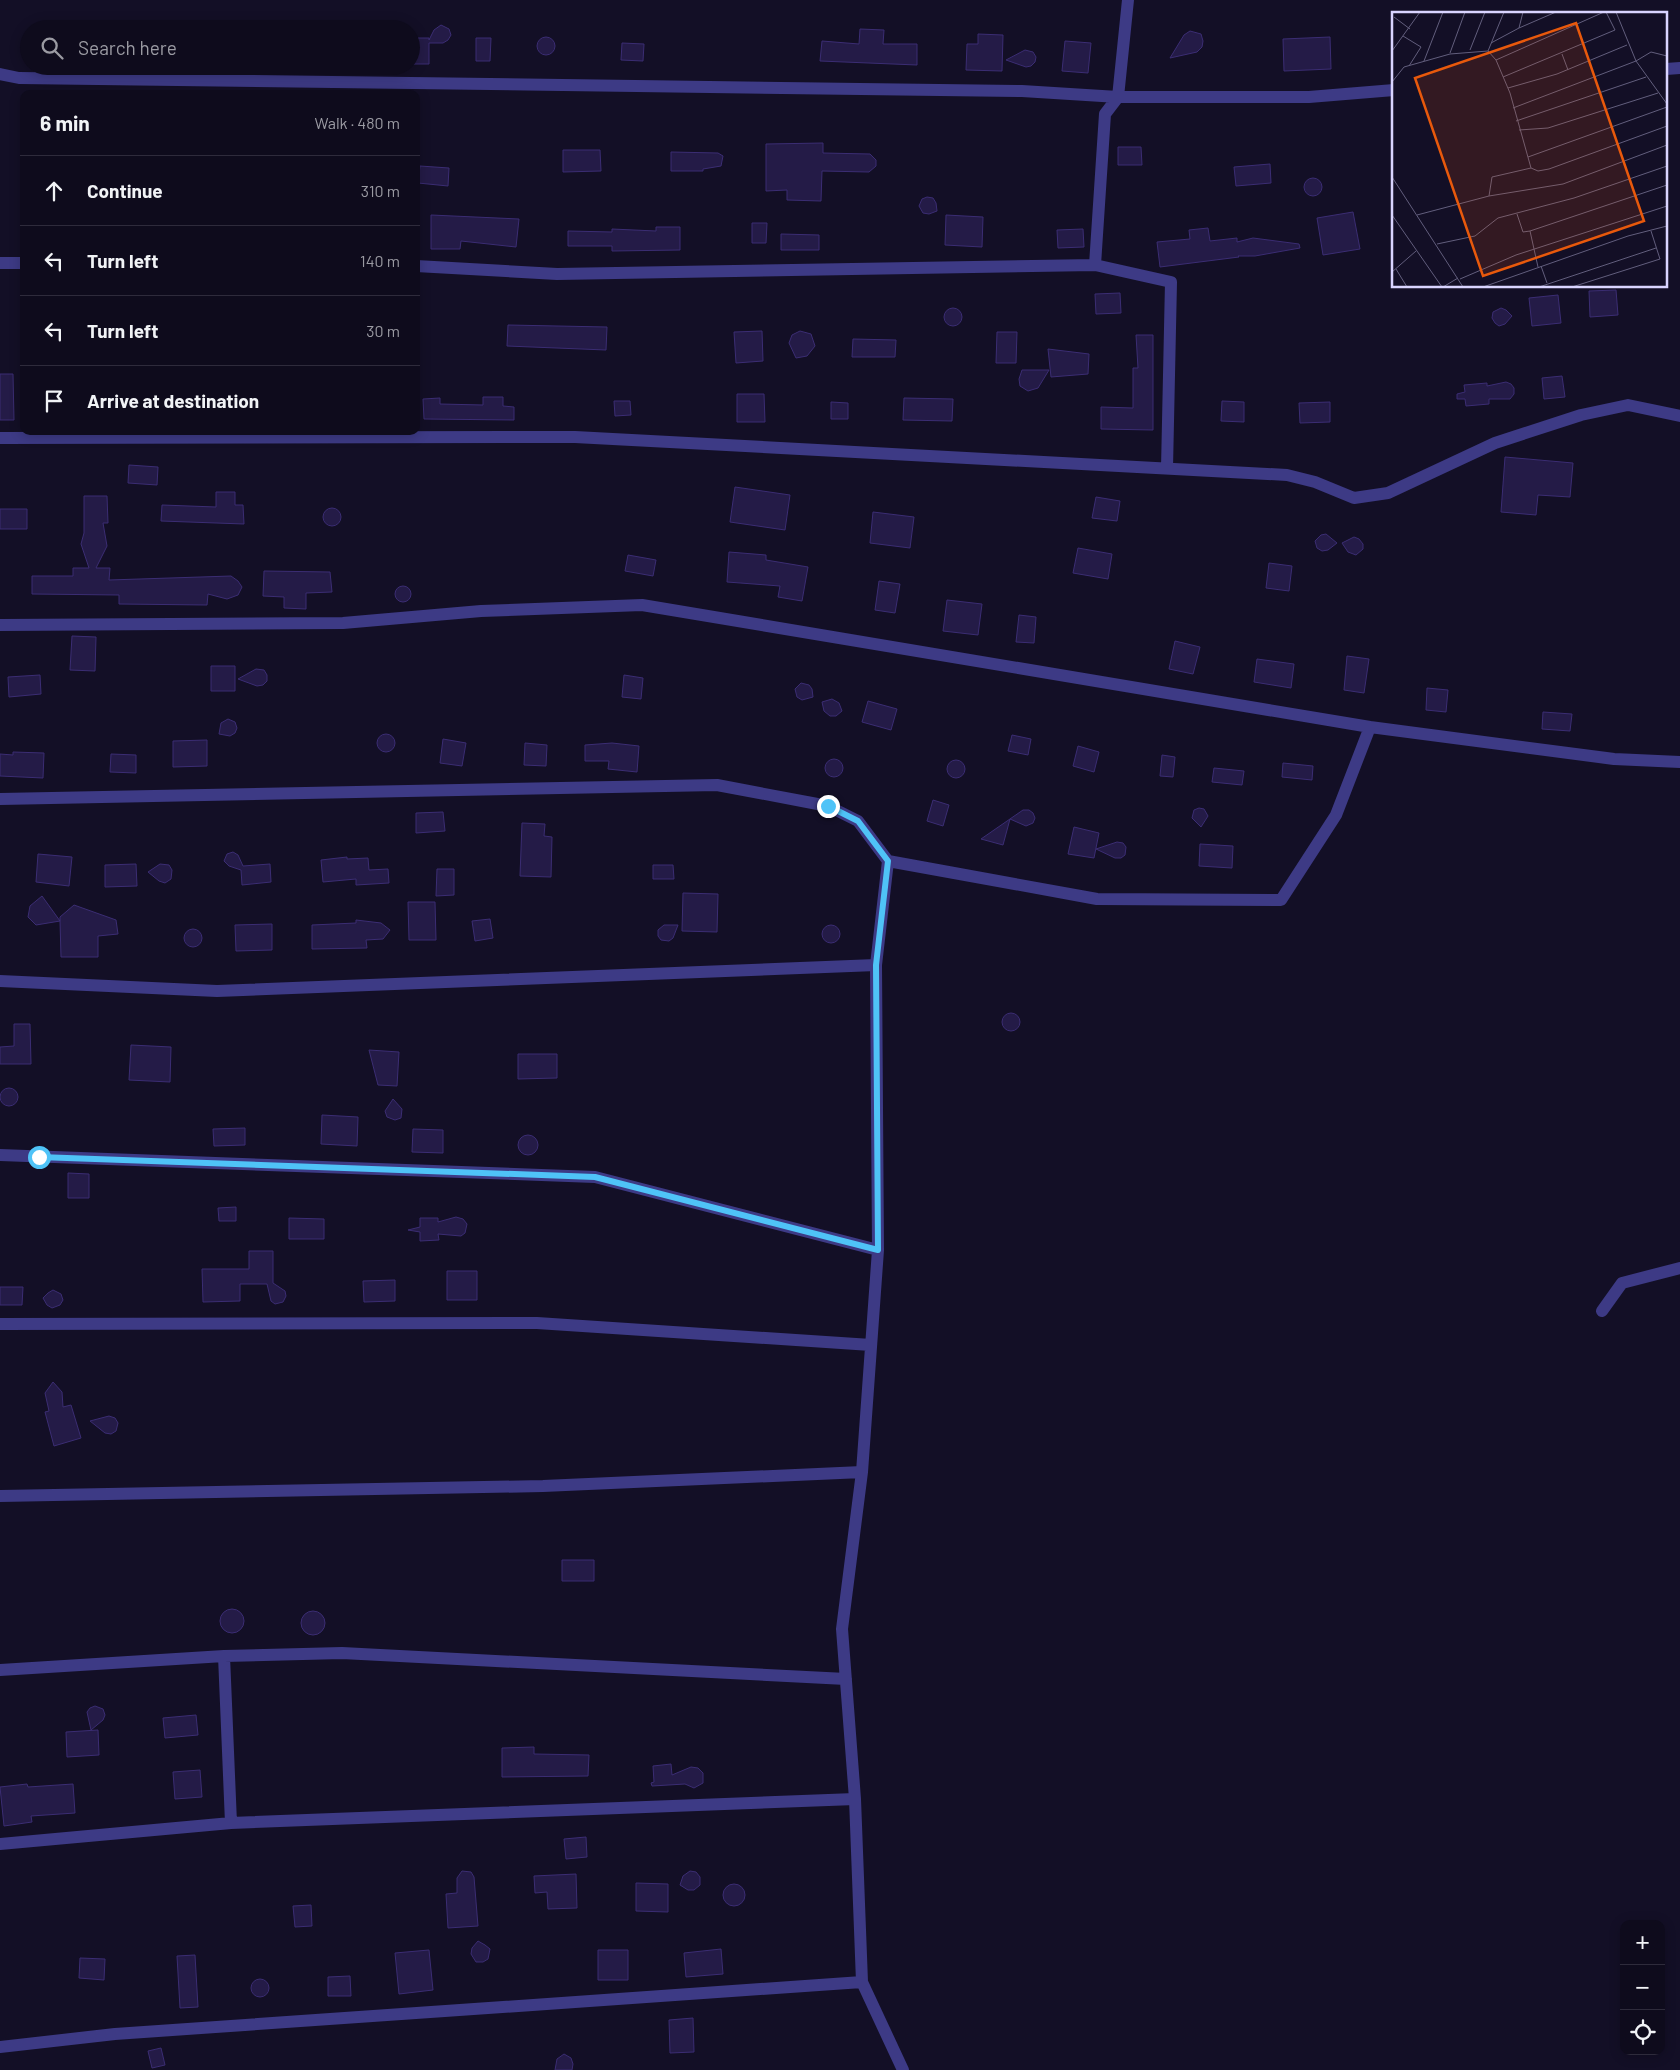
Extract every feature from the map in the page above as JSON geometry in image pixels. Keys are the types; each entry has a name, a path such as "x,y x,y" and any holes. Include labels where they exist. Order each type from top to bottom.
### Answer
{"street":[{"path":"1095,265 1105,114 1118,97 1128,0"},
{"path":"0,74 19,78 1022,90 1118,97 1309,97 1392,90"},
{"path":"0,263 20,263"},
{"path":"420,266 557,274 1095,265 1171,282 1167,468"},
{"path":"0,438 576,437 1287,475 1315,482 1354,498 1388,493 1496,444 1581,415 1628,404 1680,416"},
{"path":"0,625 342,623 481,611 642,605 1370,727 1614,759 1680,762"},
{"path":"0,799 717,785 828,806 858,821 888,861 1097,899 1281,900 1336,815 1370,727"},
{"path":"888,861 876,965 878,1250 862,1472 842,1629 855,1799 862,1982 903,2070"},
{"path":"0,981 217,991 876,965"},
{"path":"0,1155 595,1177 878,1250"},
{"path":"1602,1312 1622,1283 1680,1268"},
{"path":"0,1324 537,1322 871,1345"},
{"path":"0,1496 543,1486 862,1472"},
{"path":"0,1670 224,1656 342,1653 846,1679"},
{"path":"224,1656 232,1823"},
{"path":"0,1844 232,1823 855,1799"},
{"path":"0,2047 114,2034 862,1982"}],"building":[{"path":"441,25 449,29 451,35 443,43 429,43 429,64 420,64 420,38 429,38 429,40 434,30"},
{"path":"860,29 884,30 883,44 917,44 917,65 820,61 822,41 859,44"},
{"path":"1190,31 1201,34 1202,47 1197,52 1170,58 1184,35"},
{"path":"978,34 1003,35 1002,71 966,70 967,44 978,44"},
{"path":"546,37 552,40 555,46 552,52 546,55 540,52 537,46 540,40"},
{"path":"1330,37 1331,69 1284,71 1283,39"},
{"path":"476,38 491,38 490,61 476,61"},
{"path":"1065,41 1091,43 1088,73 1062,71"},
{"path":"622,43 644,44 643,61 621,60"},
{"path":"1025,50 1033,52 1036,57 1035,62 1031,66 1026,67 1006,60"},
{"path":"823,143 823,153 870,154 876,160 876,166 869,172 822,171 821,201 787,200 787,190 766,191 766,144"},
{"path":"1118,147 1141,147 1142,165 1118,165"},
{"path":"563,150 600,150 601,171 563,172"},
{"path":"671,152 718,153 723,156 721,166 703,169 703,171 671,171"},
{"path":"1270,164 1271,183 1236,186 1234,167"},
{"path":"420,166 449,168 448,186 420,183"},
{"path":"1313,178 1319,181 1322,187 1319,193 1313,196 1307,193 1304,187 1307,181"},
{"path":"927,197 933,198 937,211 929,214 923,213 919,206 922,199"},
{"path":"1353,212 1360,249 1323,255 1317,218"},
{"path":"431,215 519,219 516,247 461,241 460,249 431,249"},
{"path":"946,215 983,217 982,247 945,245"},
{"path":"752,223 767,223 766,243 752,243"},
{"path":"656,227 680,227 680,250 612,251 612,246 568,246 568,231 612,232 612,229 656,231"},
{"path":"1208,228 1210,241 1237,238 1237,242 1253,238 1299,244 1300,248 1255,256 1238,256 1160,267 1157,242 1190,239 1189,230"},
{"path":"1083,229 1084,247 1058,248 1057,230"},
{"path":"781,234 819,235 819,250 781,250"},
{"path":"1616,290 1618,315 1590,317 1589,291"},
{"path":"1120,293 1121,313 1096,314 1095,294"},
{"path":"1558,295 1561,323 1532,326 1529,298"},
{"path":"953,308 959,311 962,317 959,323 953,326 947,323 944,317 947,311"},
{"path":"1501,308 1512,316 1505,324 1499,326 1492,318 1493,312"},
{"path":"508,325 607,327 606,350 507,346"},
{"path":"762,331 763,361 736,363 734,332"},
{"path":"800,331 811,334 815,346 807,356 796,358 789,343 792,335"},
{"path":"997,332 1017,332 1016,363 996,363"},
{"path":"1136,335 1153,335 1153,430 1101,429 1101,407 1133,408 1133,368 1138,368"},
{"path":"853,339 896,340 895,357 852,357"},
{"path":"1048,349 1089,354 1088,374 1051,377"},
{"path":"1022,370 1049,370 1038,388 1028,391 1020,386 1019,379"},
{"path":"0,374 13,374 14,420 0,420"},
{"path":"1562,376 1565,397 1544,399 1542,378"},
{"path":"1506,382 1514,388 1514,394 1510,399 1489,399 1489,404 1466,406 1465,399 1457,399 1457,394 1465,392 1464,385 1487,383 1487,386"},
{"path":"737,394 764,394 765,422 737,422"},
{"path":"483,397 503,397 503,406 514,407 514,420 424,419 423,399 440,398 440,404 483,405"},
{"path":"904,398 953,399 952,421 903,420"},
{"path":"614,401 630,401 631,415 615,416"},
{"path":"1222,401 1244,402 1244,422 1221,421"},
{"path":"831,402 848,403 848,419 831,419"},
{"path":"1330,402 1330,422 1300,423 1299,403"},
{"path":"1505,457 1573,463 1570,497 1538,495 1536,515 1501,512"},
{"path":"129,465 158,467 157,485 128,483"},
{"path":"735,487 790,495 785,530 730,522"},
{"path":"216,492 235,492 235,505 243,505 244,524 161,521 162,505 216,507"},
{"path":"84,496 107,496 108,523 103,523 107,546 96,568 110,568 109,580 231,576 242,587 238,595 227,599 208,594 207,605 119,604 119,595 32,594 32,576 73,576 73,568 89,568 81,544 84,533"},
{"path":"1096,497 1120,501 1117,521 1092,518"},
{"path":"328,508 336,508 341,513 339,524 328,526 323,521 323,513"},
{"path":"0,509 27,509 27,529 0,529"},
{"path":"873,512 914,517 910,548 870,543"},
{"path":"1326,534 1337,543 1328,550 1322,551 1317,548 1315,541 1321,535"},
{"path":"1354,537 1363,544 1363,549 1356,555 1348,552 1342,543"},
{"path":"1078,548 1112,554 1108,579 1073,573"},
{"path":"729,552 766,555 766,560 808,567 802,601 778,597 780,586 727,582"},
{"path":"628,555 656,560 653,576 625,571"},
{"path":"1269,563 1292,566 1289,591 1266,588"},
{"path":"264,571 330,572 332,592 306,593 306,609 284,608 284,597 263,596"},
{"path":"879,581 900,584 895,613 875,610"},
{"path":"400,586 406,586 411,591 409,600 400,602 395,597 395,591"},
{"path":"947,600 982,604 978,635 943,631"},
{"path":"1019,615 1036,617 1034,643 1016,642"},
{"path":"72,636 96,637 95,671 70,670"},
{"path":"1175,641 1200,647 1193,674 1169,669"},
{"path":"1347,656 1369,659 1364,693 1344,690"},
{"path":"1257,659 1294,664 1291,688 1254,682"},
{"path":"211,666 235,666 235,691 211,691"},
{"path":"256,669 264,670 267,675 267,681 263,685 257,686 238,679"},
{"path":"40,675 41,694 9,697 8,677"},
{"path":"624,675 643,678 641,699 622,697"},
{"path":"801,683 809,685 812,689 813,697 802,700 797,697 795,689"},
{"path":"1427,688 1448,690 1446,712 1426,710"},
{"path":"832,699 839,703 842,711 836,716 830,716 824,711 822,702"},
{"path":"868,701 897,709 891,730 862,722"},
{"path":"1543,712 1572,714 1570,731 1542,729"},
{"path":"228,719 235,722 237,728 235,733 230,736 219,734 221,723"},
{"path":"386,734 392,737 395,743 392,749 386,752 380,749 377,743 380,737"},
{"path":"1012,735 1031,739 1028,755 1008,751"},
{"path":"443,739 466,743 462,766 440,763"},
{"path":"207,740 207,766 173,767 173,741"},
{"path":"525,743 547,745 546,766 524,765"},
{"path":"612,743 639,746 637,772 608,769 609,761 585,761 585,745"},
{"path":"1078,746 1099,752 1094,772 1073,766"},
{"path":"13,752 44,753 43,778 0,776 0,754 13,755"},
{"path":"111,754 136,755 136,773 110,772"},
{"path":"1162,755 1175,757 1173,777 1160,776"},
{"path":"834,759 840,762 843,768 840,774 834,777 828,774 825,768 828,762"},
{"path":"956,760 962,763 965,769 962,775 956,778 950,775 947,769 950,763"},
{"path":"1283,763 1313,766 1312,780 1282,777"},
{"path":"1214,768 1244,771 1242,785 1212,782"},
{"path":"933,800 949,805 943,826 927,821"},
{"path":"1204,809 1208,816 1201,827 1192,818 1194,810"},
{"path":"1023,810 1029,810 1033,813 1035,818 1033,823 1026,826 1010,819 1003,845 981,839"},
{"path":"443,812 445,831 416,833 416,813"},
{"path":"522,823 545,824 544,836 552,837 551,877 520,876"},
{"path":"1074,827 1099,833 1094,858 1068,854"},
{"path":"1117,842 1123,843 1126,847 1125,855 1121,858 1115,858 1096,849"},
{"path":"1200,844 1233,846 1232,868 1199,866"},
{"path":"233,852 238,855 243,866 270,864 271,882 242,885 241,870 229,866 224,861 227,854"},
{"path":"38,854 72,857 69,886 36,882"},
{"path":"347,857 347,859 368,858 369,870 388,869 389,883 356,885 356,879 323,882 321,860"},
{"path":"136,864 137,886 105,887 105,865"},
{"path":"160,864 169,865 172,870 171,879 165,883 159,881 148,872"},
{"path":"653,865 673,865 674,879 653,879"},
{"path":"437,869 454,869 454,895 436,896"},
{"path":"683,893 718,894 717,932 682,931"},
{"path":"42,896 60,921 36,925 28,917 30,906"},
{"path":"408,902 435,902 436,940 409,940"},
{"path":"74,905 116,920 118,934 98,936 98,957 61,957 60,917"},
{"path":"490,919 493,938 475,941 472,921"},
{"path":"356,920 381,923 390,930 383,939 366,940 367,948 312,949 312,925 356,923"},
{"path":"272,924 272,950 236,951 235,925"},
{"path":"664,925 678,925 673,938 669,941 661,940 658,936 658,930"},
{"path":"831,925 837,928 840,934 837,940 831,943 825,940 822,934 825,928"},
{"path":"193,929 199,932 202,938 199,944 193,947 187,944 184,938 187,932"},
{"path":"1011,1013 1017,1016 1020,1022 1017,1028 1011,1031 1005,1028 1002,1022 1005,1016"},
{"path":"14,1024 30,1024 31,1064 0,1064 0,1047 14,1046"},
{"path":"131,1045 171,1047 170,1082 129,1080"},
{"path":"369,1050 399,1052 397,1086 378,1085"},
{"path":"518,1054 557,1054 557,1078 518,1079"},
{"path":"9,1088 15,1091 18,1097 15,1103 9,1106 3,1103 0,1097 3,1091"},
{"path":"393,1099 402,1109 401,1118 395,1120 387,1117 385,1111"},
{"path":"322,1115 358,1117 357,1146 321,1144"},
{"path":"245,1128 245,1145 214,1146 213,1129"},
{"path":"413,1129 443,1130 443,1153 412,1152"},
{"path":"528,1135 535,1138 538,1145 535,1152 528,1155 521,1152 518,1145 521,1138"},
{"path":"68,1173 89,1174 89,1198 68,1198"},
{"path":"236,1207 236,1221 219,1221 218,1208"},
{"path":"456,1217 463,1219 467,1224 465,1233 461,1236 438,1234 439,1240 420,1241 420,1232 408,1230 420,1227 420,1218 438,1218 438,1222"},
{"path":"289,1218 324,1219 324,1239 289,1239"},
{"path":"249,1251 273,1251 273,1283 285,1291 286,1296 283,1302 275,1304 271,1301 267,1284 240,1284 240,1301 203,1302 202,1269 249,1269"},
{"path":"447,1271 477,1271 477,1300 447,1300"},
{"path":"395,1280 395,1301 364,1302 363,1281"},
{"path":"0,1287 23,1287 22,1305 0,1305"},
{"path":"53,1290 61,1294 63,1300 60,1305 52,1308 47,1305 43,1298"},
{"path":"53,1382 62,1392 63,1407 71,1405 81,1438 54,1446 45,1412 49,1411 45,1393"},
{"path":"109,1416 115,1418 118,1423 116,1431 111,1434 105,1433 90,1421"},
{"path":"562,1560 594,1560 594,1581 562,1581"},
{"path":"232,1609 237,1610 243,1616 243,1626 237,1632 232,1633 227,1632 221,1626 220,1621 221,1616 227,1610"},
{"path":"313,1611 318,1612 324,1618 324,1628 318,1634 313,1635 308,1634 302,1628 301,1623 302,1618 308,1612"},
{"path":"95,1706 103,1709 105,1715 103,1720 91,1730 87,1712"},
{"path":"196,1715 198,1735 165,1738 163,1718"},
{"path":"98,1730 99,1755 67,1757 66,1732"},
{"path":"534,1747 534,1754 589,1755 588,1776 502,1777 502,1748"},
{"path":"671,1764 672,1775 691,1767 698,1768 703,1773 703,1783 694,1788 685,1784 652,1786 651,1783 654,1782 653,1766"},
{"path":"200,1770 202,1797 175,1799 173,1772"},
{"path":"27,1784 28,1787 73,1784 75,1813 31,1816 32,1822 4,1826 0,1787"},
{"path":"586,1837 587,1857 566,1859 564,1839"},
{"path":"462,1871 471,1872 474,1877 478,1926 448,1928 446,1894 457,1893 457,1878"},
{"path":"690,1871 696,1872 700,1877 700,1885 694,1890 688,1890 680,1885 683,1876"},
{"path":"576,1874 577,1908 548,1909 547,1892 535,1893 534,1876"},
{"path":"636,1883 668,1884 668,1912 636,1911"},
{"path":"734,1884 742,1887 745,1895 742,1903 734,1906 726,1903 723,1895 726,1887"},
{"path":"311,1905 312,1926 295,1927 293,1906"},
{"path":"478,1941 490,1949 488,1959 483,1962 476,1962 471,1954 472,1948"},
{"path":"721,1949 723,1974 686,1977 684,1953"},
{"path":"429,1950 433,1990 399,1994 395,1953"},
{"path":"598,1950 628,1950 628,1980 598,1980"},
{"path":"195,1955 198,2007 180,2008 177,1956"},
{"path":"80,1958 105,1959 104,1980 79,1978"},
{"path":"350,1976 351,1996 328,1996 328,1977"},
{"path":"260,1979 266,1982 269,1988 266,1994 260,1997 254,1994 251,1988 254,1982"},
{"path":"693,2018 694,2052 670,2053 669,2020"},
{"path":"161,2048 165,2065 152,2068 148,2051"},
{"path":"564,2054 571,2058 572,2070 555,2070 557,2059"}],"route":[{"path":"39,1157 595,1177 878,1250 876,965 888,861 858,821 828,806"}]}
